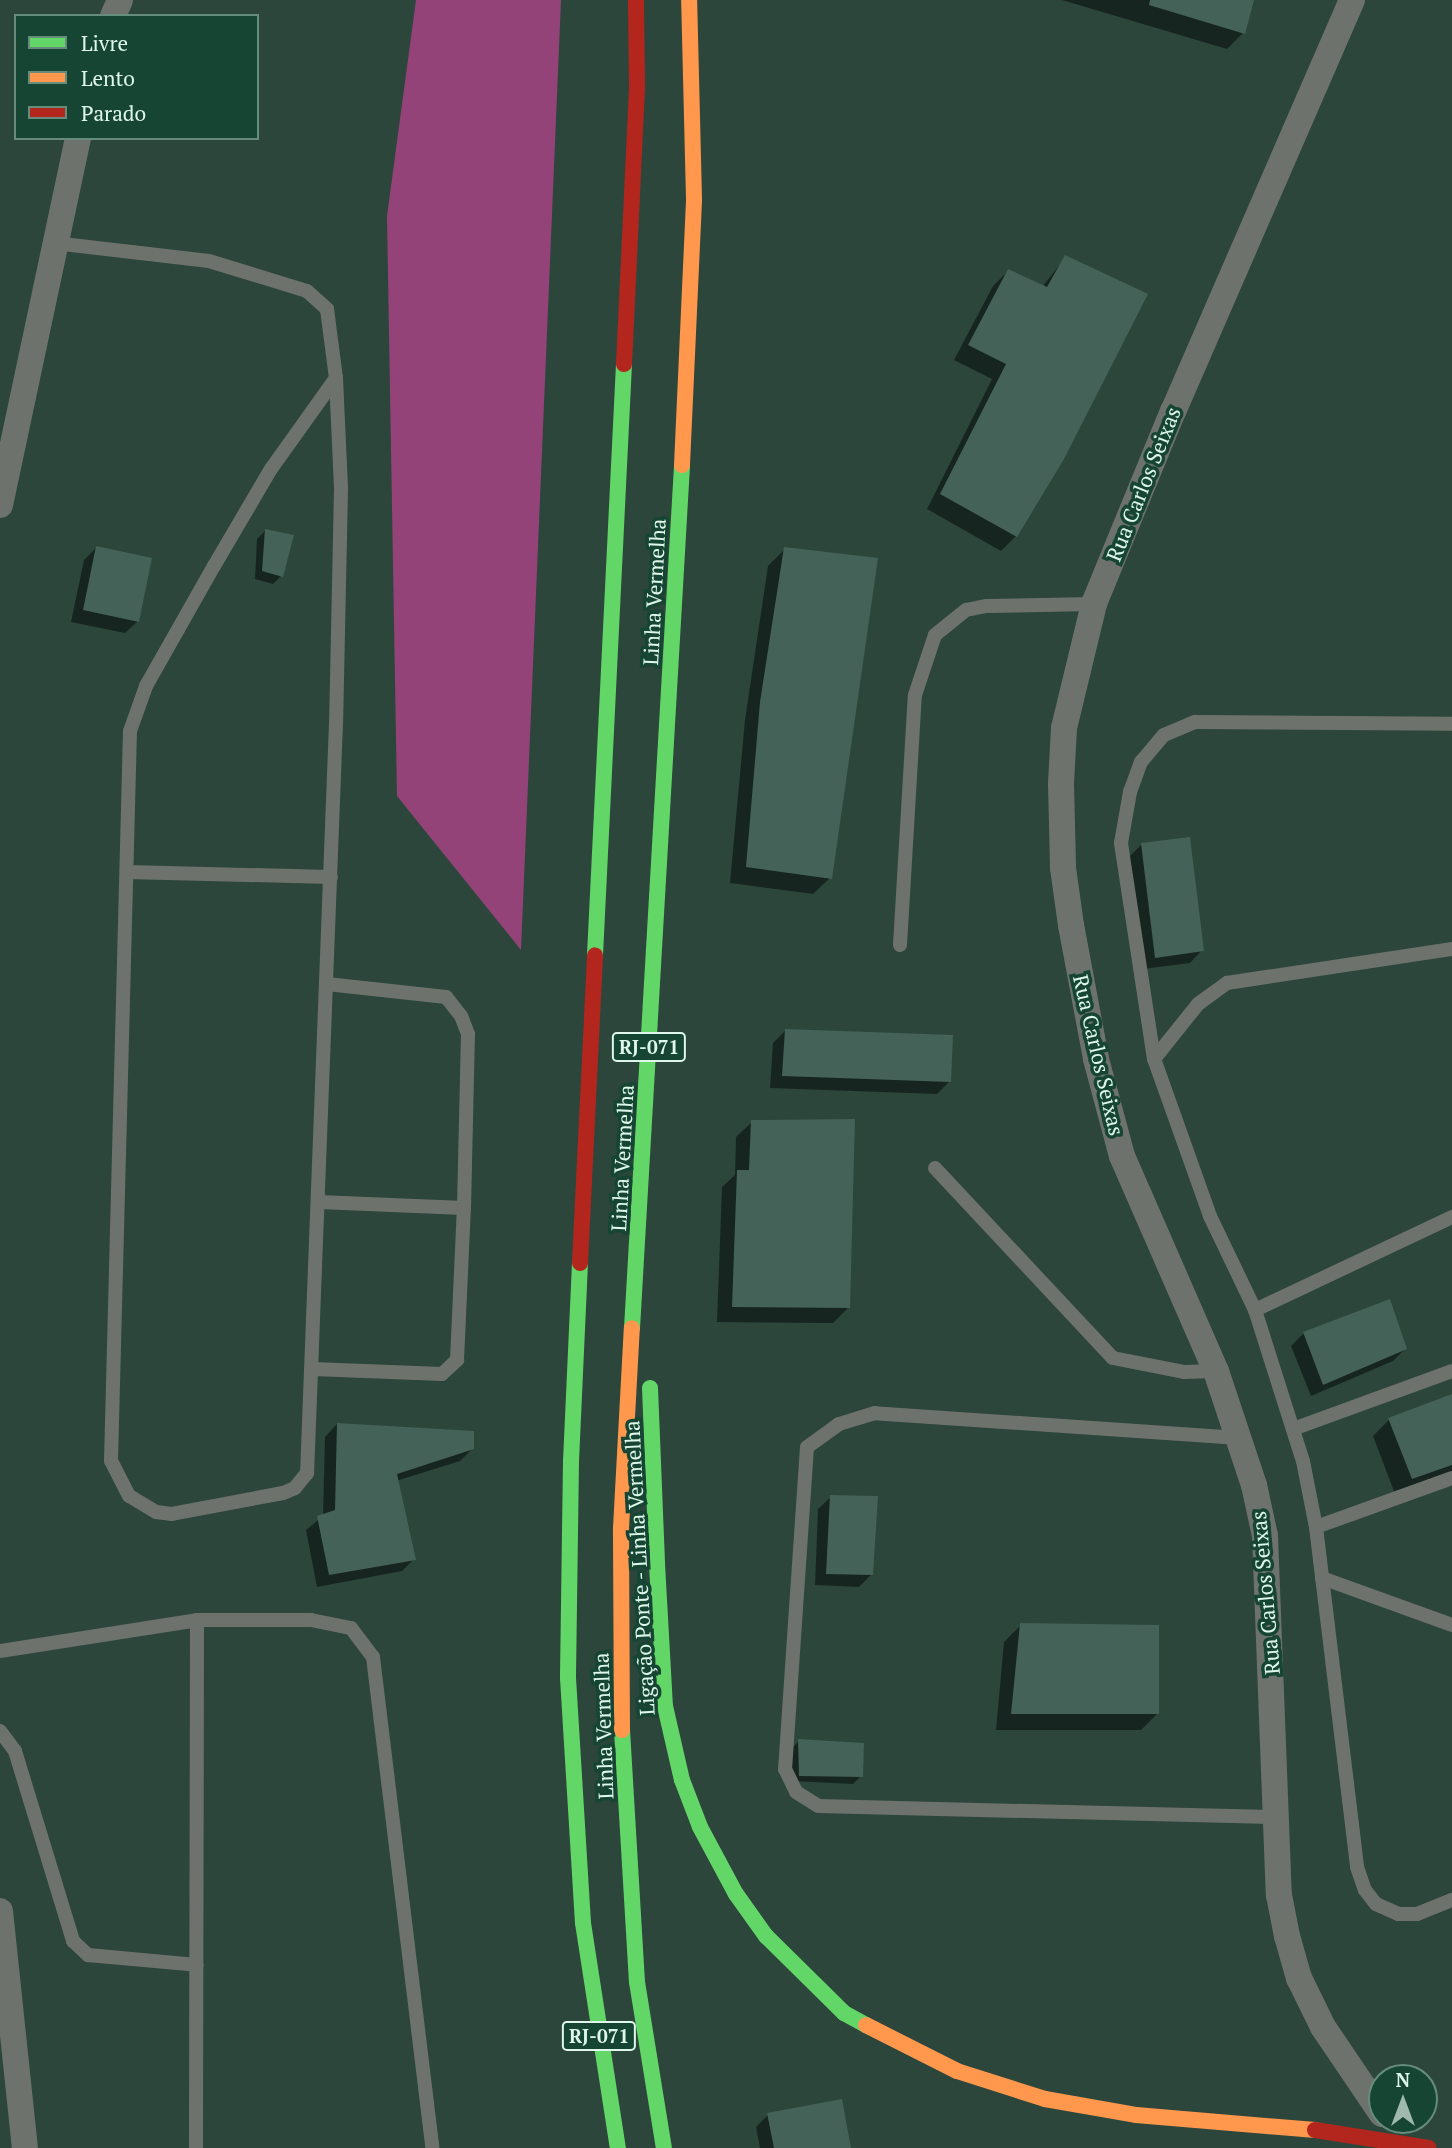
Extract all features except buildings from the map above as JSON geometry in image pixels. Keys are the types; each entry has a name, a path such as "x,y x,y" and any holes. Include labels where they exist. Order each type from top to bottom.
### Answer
{"highway":[{"name":"Linha Vermelha","path":"618,2148 583,1923 568,1650 579,1271 637,84 636,0"},
{"name":"Linha Vermelha","path":"664,2148 637,1983 620,1697 622,1477 687,369 694,199 689,0"},
{"path":"641,1172 648,1348"},
{"name":"Ligação Ponte - Linha Vermelha","path":"649,1375 665,1706 675,1756 697,1820 723,1873 761,1929 794,1968 844,2013 957,2071 1056,2101 1136,2115 1345,2133 1429,2148"}],"street":[{"name":"Rua Carlos Seixas","path":"1352,0 1172,411 1094,604 1064,728 1063,868 1096,1059 1122,1156 1216,1371 1239,1438 1265,1536 1279,1895 1299,1978 1323,2027 1368,2093"},
{"path":"0,505 78,140"},
{"path":"0,1911 25,2148"},
{"path":"1398,2134 1409,2148"}],"lane":[{"path":"54,243 209,261 307,292 327,309 336,378 341,489 331,877 307,1473 295,1488 172,1514 141,1505 116,1477 111,1461 127,872 126,762 130,731 146,686 271,469 336,378"},
{"path":"900,945 915,695 935,635 959,614 987,606 1094,604"},
{"path":"1452,724 1195,722 1164,735 1140,762 1121,842 1154,1059 1206,1205 1255,1310 1293,1429 1315,1527 1357,1867 1365,1890 1376,1904 1398,1914 1417,1914 1452,1900"},
{"path":"127,872 331,877"},
{"path":"1154,1059 1198,1004 1227,983 1452,950"},
{"path":"313,1369 442,1374 457,1360 464,1208 468,1034 461,1016 446,997 327,984"},
{"path":"935,1168 1113,1358 1184,1372 1216,1371"},
{"path":"319,1202 464,1208"},
{"path":"1255,1310 1452,1217"},
{"path":"1293,1429 1452,1371"},
{"path":"1239,1438 875,1413 839,1424 807,1447 785,1769 796,1792 818,1806 1275,1817"},
{"path":"1315,1527 1452,1478"},
{"path":"1322,1578 1452,1625"},
{"path":"0,1651 197,1620 311,1620 351,1628 373,1657 432,2148"},
{"path":"196,2148 197,1620"},
{"path":"0,1731 15,1751 73,1941 88,1955 197,1965"}],"shaded area":[{"path":"416,0 561,0 521,950 397,796 387,216"}],"traffic: fast":[{"path":"595,955 624,364"},
{"path":"632,1328 682,465"},
{"path":"580,1263 571,1461 568,1678 583,1923 618,2148"},
{"path":"650,1388 657,1564"},
{"path":"657,1564 665,1706 682,1780 700,1827 736,1894 766,1936 844,2013 866,2025"},
{"path":"622,1730 637,1982 664,2148"}],"traffic: slow":[{"path":"682,465 694,199 689,0"},
{"path":"622,1730 621,1528 632,1328"},
{"path":"866,2025 957,2071 1045,2099 1136,2115 1315,2130"}],"traffic: jam":[{"path":"624,364 637,84 636,0"},
{"path":"580,1263 595,955"},
{"path":"1315,2130 1429,2148"}]}
